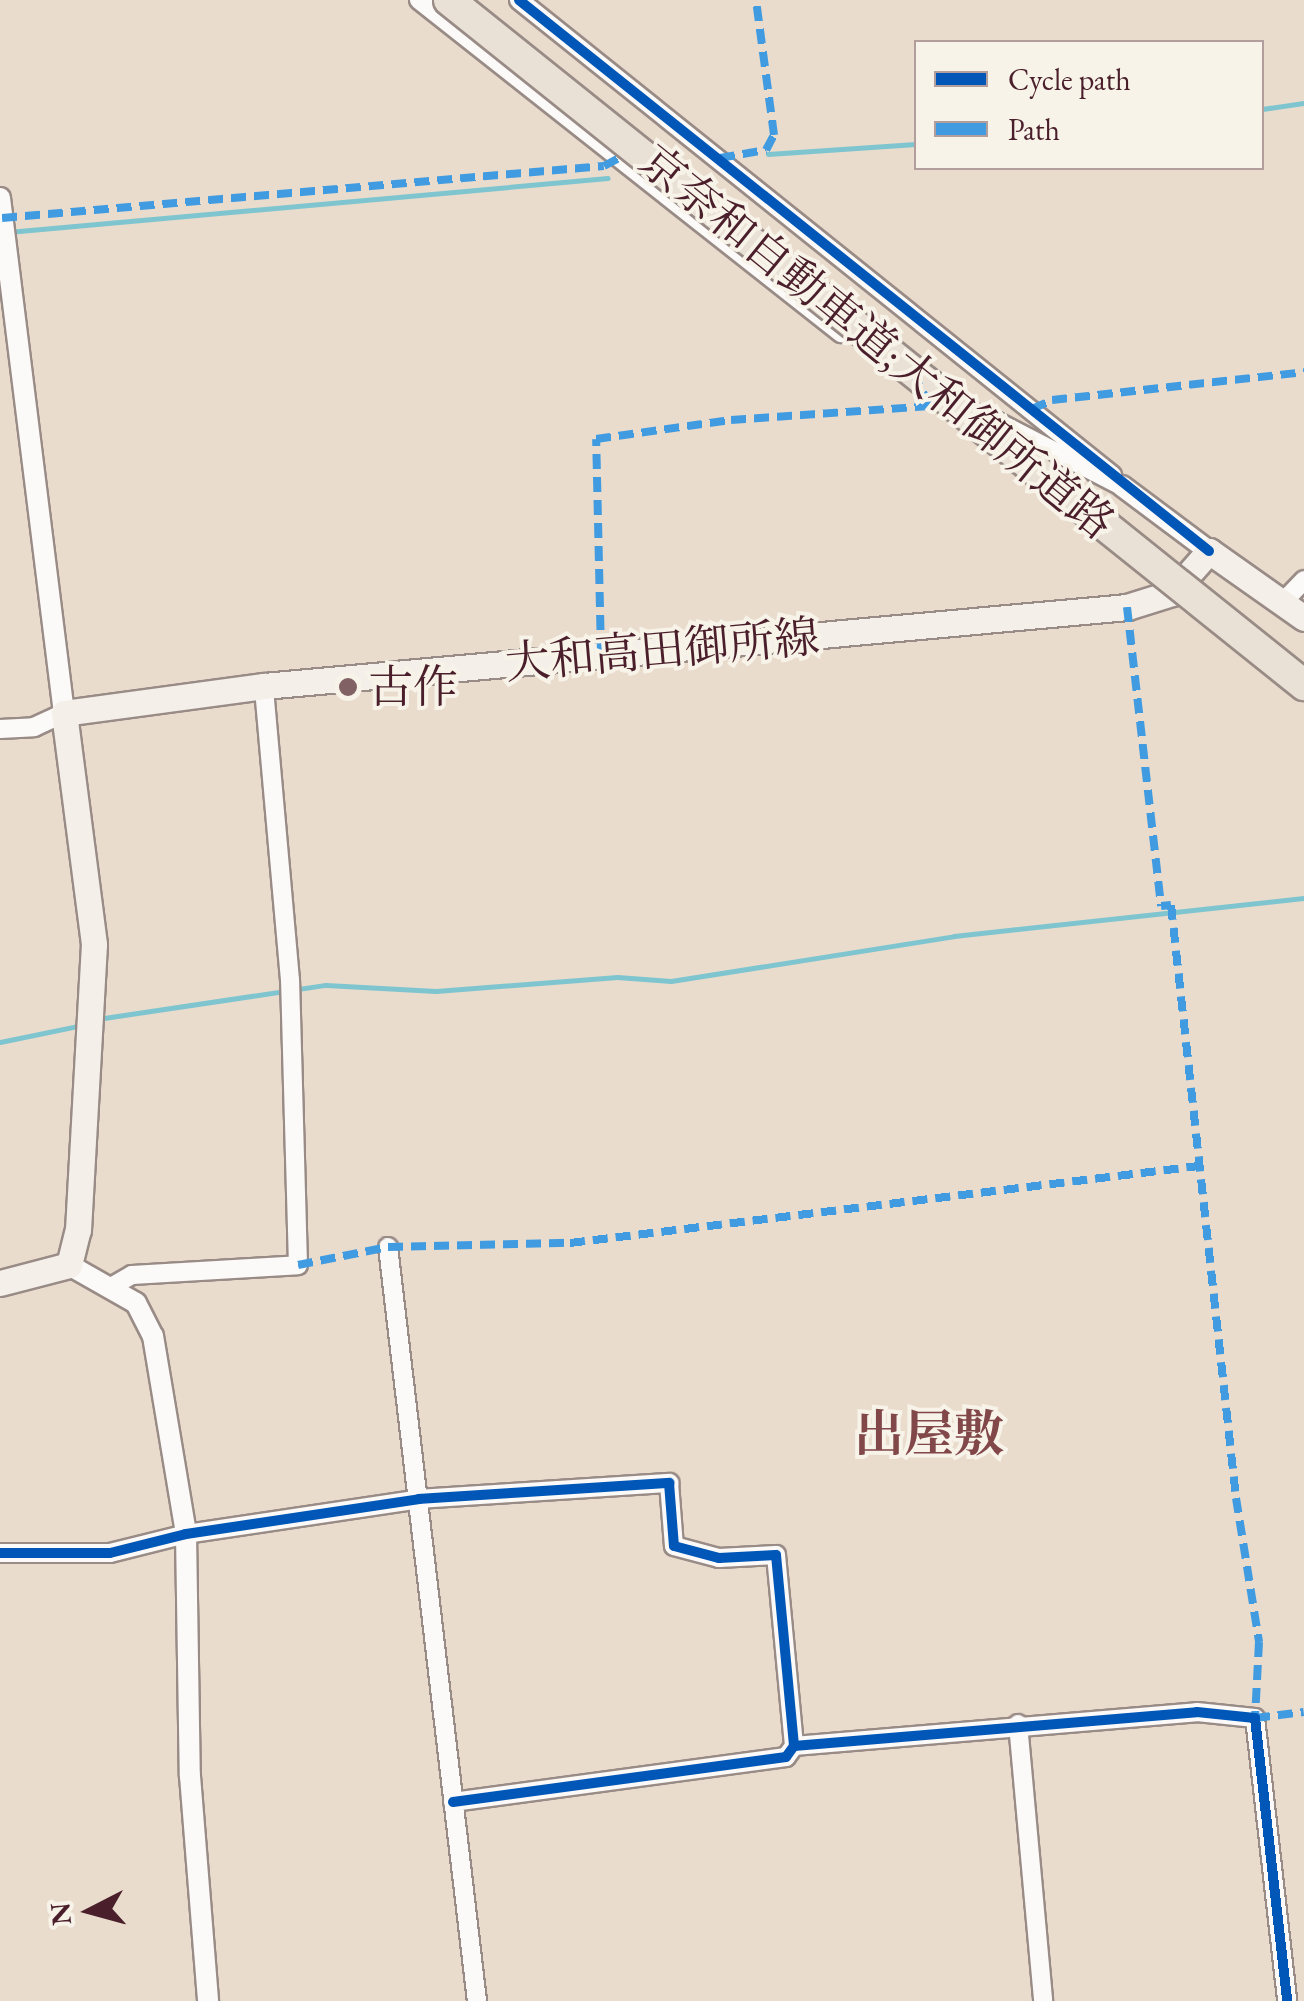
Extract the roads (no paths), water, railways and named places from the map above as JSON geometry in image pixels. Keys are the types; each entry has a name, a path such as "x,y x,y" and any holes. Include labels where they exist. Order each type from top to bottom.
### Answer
{"highway":[{"name":"京奈和自動車道;大和御所道路","path":"449,0 1304,685"}],"main road":[{"name":"大和高田御所線","path":"64,713 264,686 1127,607 1172,593 1210,550"},
{"path":"1210,550 1304,618"},
{"path":"0,1283 69,1264 87,1127 94,944 64,713"}],"street":[{"path":"419,0 851,341 1122,486"},
{"path":"519,0 1122,486 1210,550"},
{"path":"0,729 34,727 64,713 1,208"},
{"path":"1282,603 1304,580"},
{"path":"111,1287 132,1274 298,1265 290,988 264,686"},
{"path":"388,1247 476,2001"},
{"path":"69,1264 111,1287 146,1315 153,1336 186,1534 190,1776 208,2001"},
{"path":"0,1553 110,1553 186,1534 419,1499 669,1482 674,1546 719,1558 776,1555 794,1746 786,1757 453,1802"},
{"path":"794,1746 1018,1724 1197,1712 1255,1718 1287,2001"},
{"path":"1018,1724 1043,2001"}],"waterway":[{"path":"1264,109 1304,103"},
{"path":"768,154 914,144"},
{"path":"8,232 608,178"},
{"path":"104,1018 326,985 436,991 617,977 671,981 954,936 1304,898"},
{"path":"0,1042 78,1026"}],"place":[{"name":"古作","path":"348,687"}],"district":[{"name":"出屋敷","path":"929,1434"}]}
